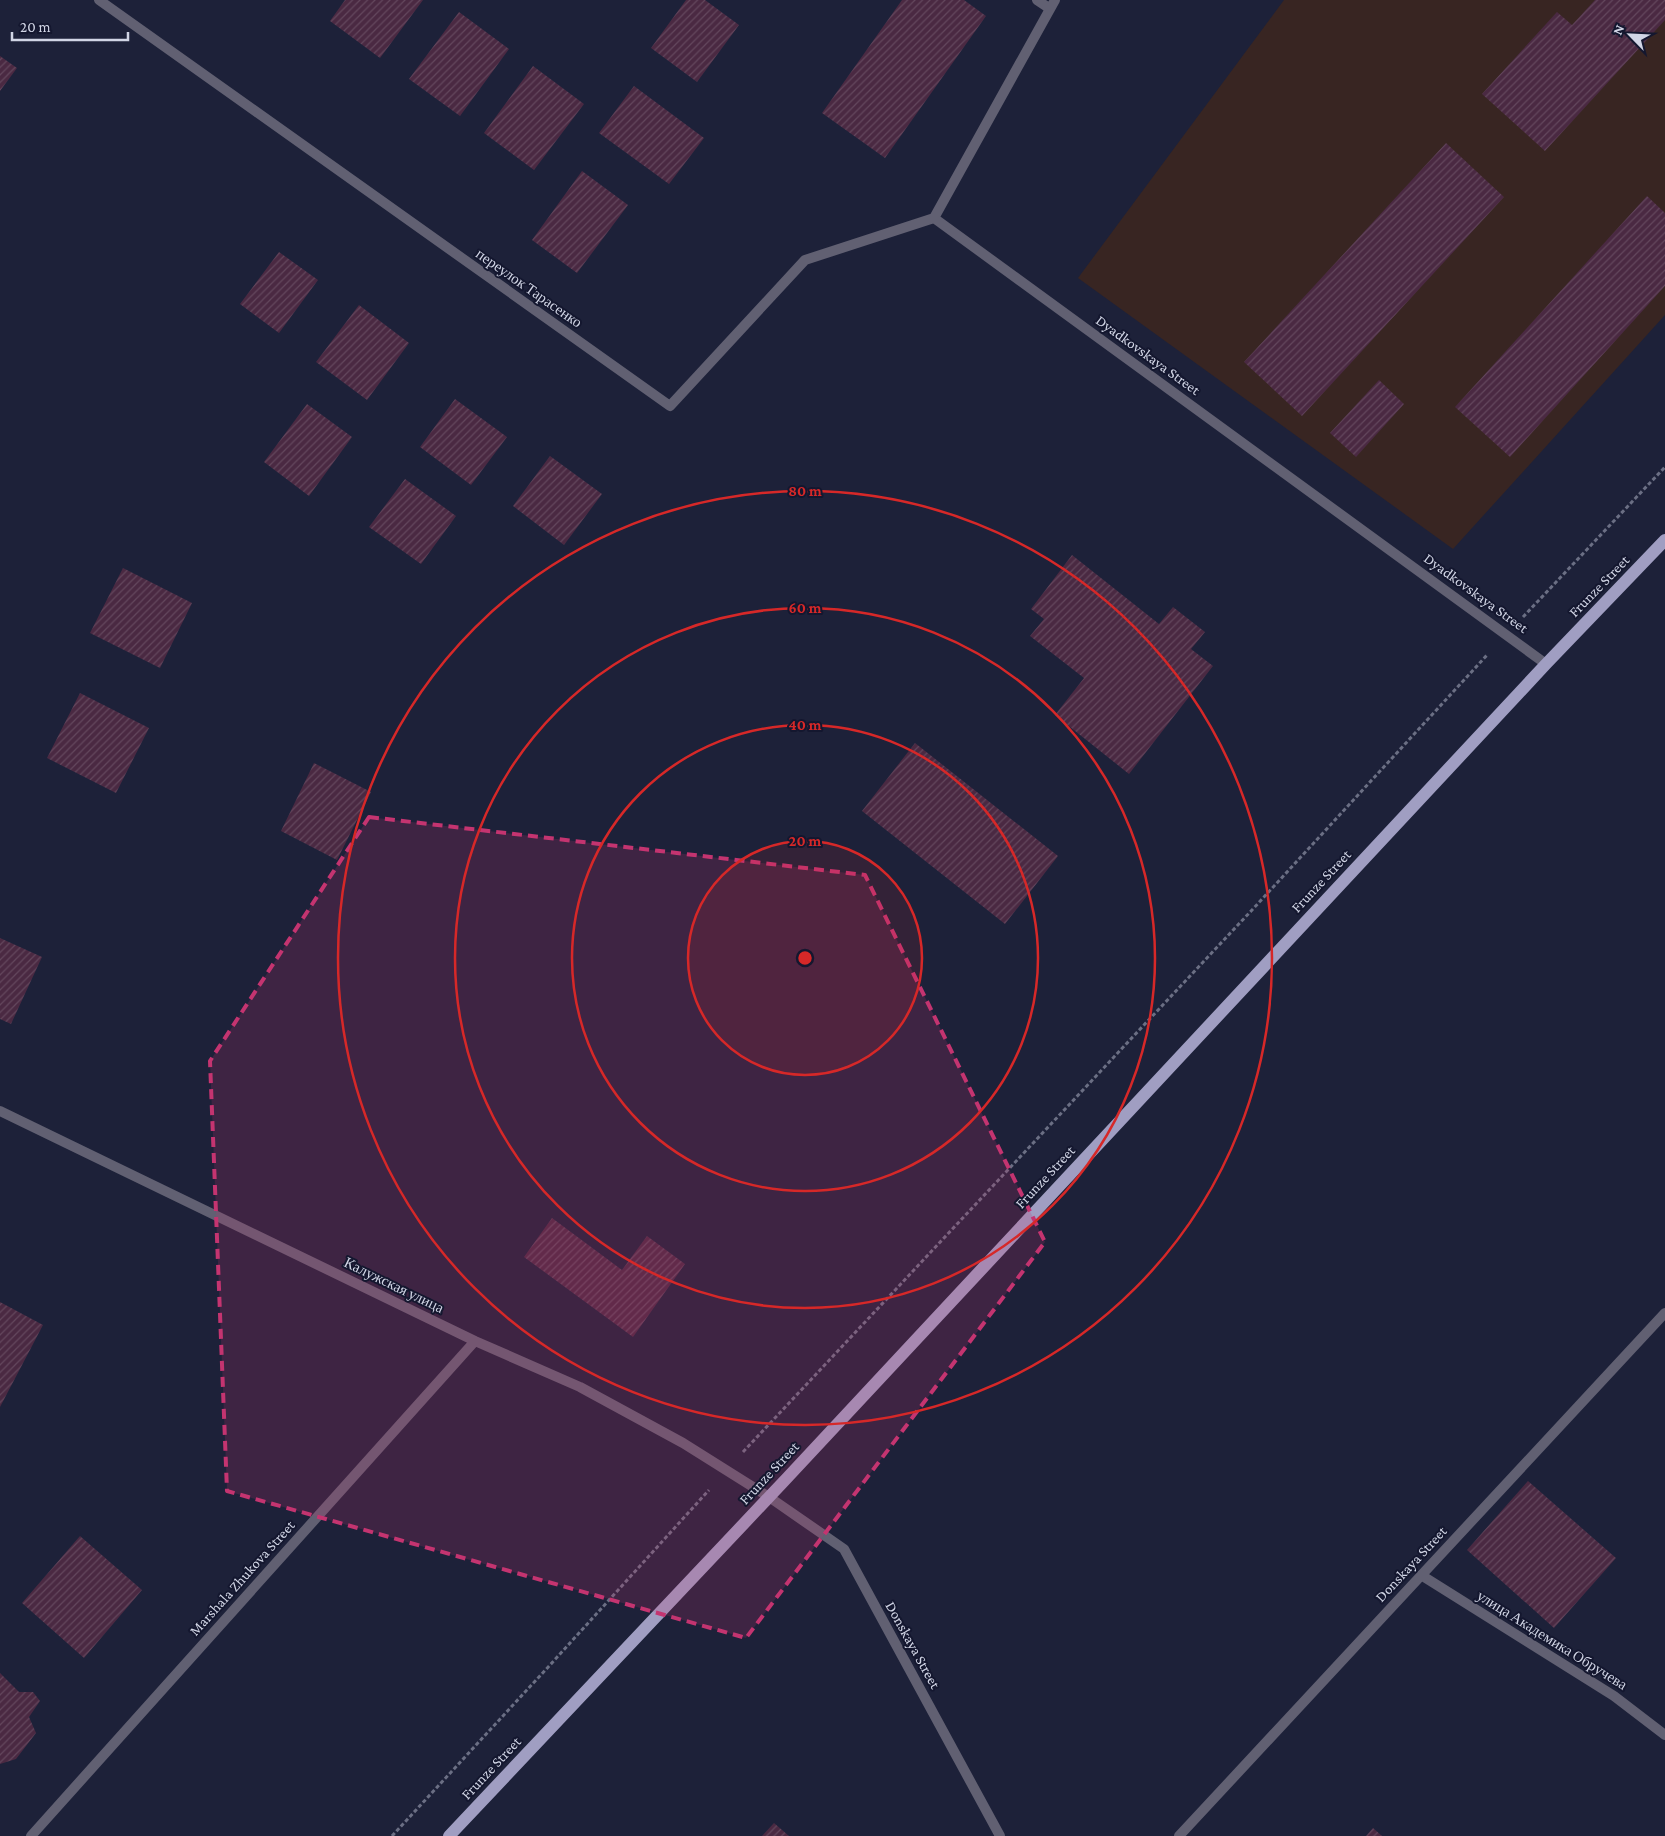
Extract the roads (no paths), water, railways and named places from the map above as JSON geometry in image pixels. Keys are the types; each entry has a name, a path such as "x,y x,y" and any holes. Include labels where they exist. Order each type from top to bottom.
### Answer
{"main road":[{"name":"Frunze Street","path":"449,1836 769,1497 1546,664 1665,540"}],"street":[{"name":"переулок Тарасенко","path":"99,0 670,406 805,260 934,218"},
{"path":"934,218 1052,4 1037,0"},
{"name":"Dyadkovskaya Street","path":"934,218 1546,664"},
{"name":"Калужская улица","path":"0,1111 475,1341 580,1387 683,1443 769,1497"},
{"name":"Donskaya Street","path":"1179,1836 1665,1313"},
{"name":"Marshala Zhukova Street","path":"31,1836 475,1341"},
{"name":"Donskaya Street","path":"769,1497 844,1549 1000,1836"},
{"name":"улица Академика Обручева","path":"1421,1575 1614,1696 1665,1734"}]}
